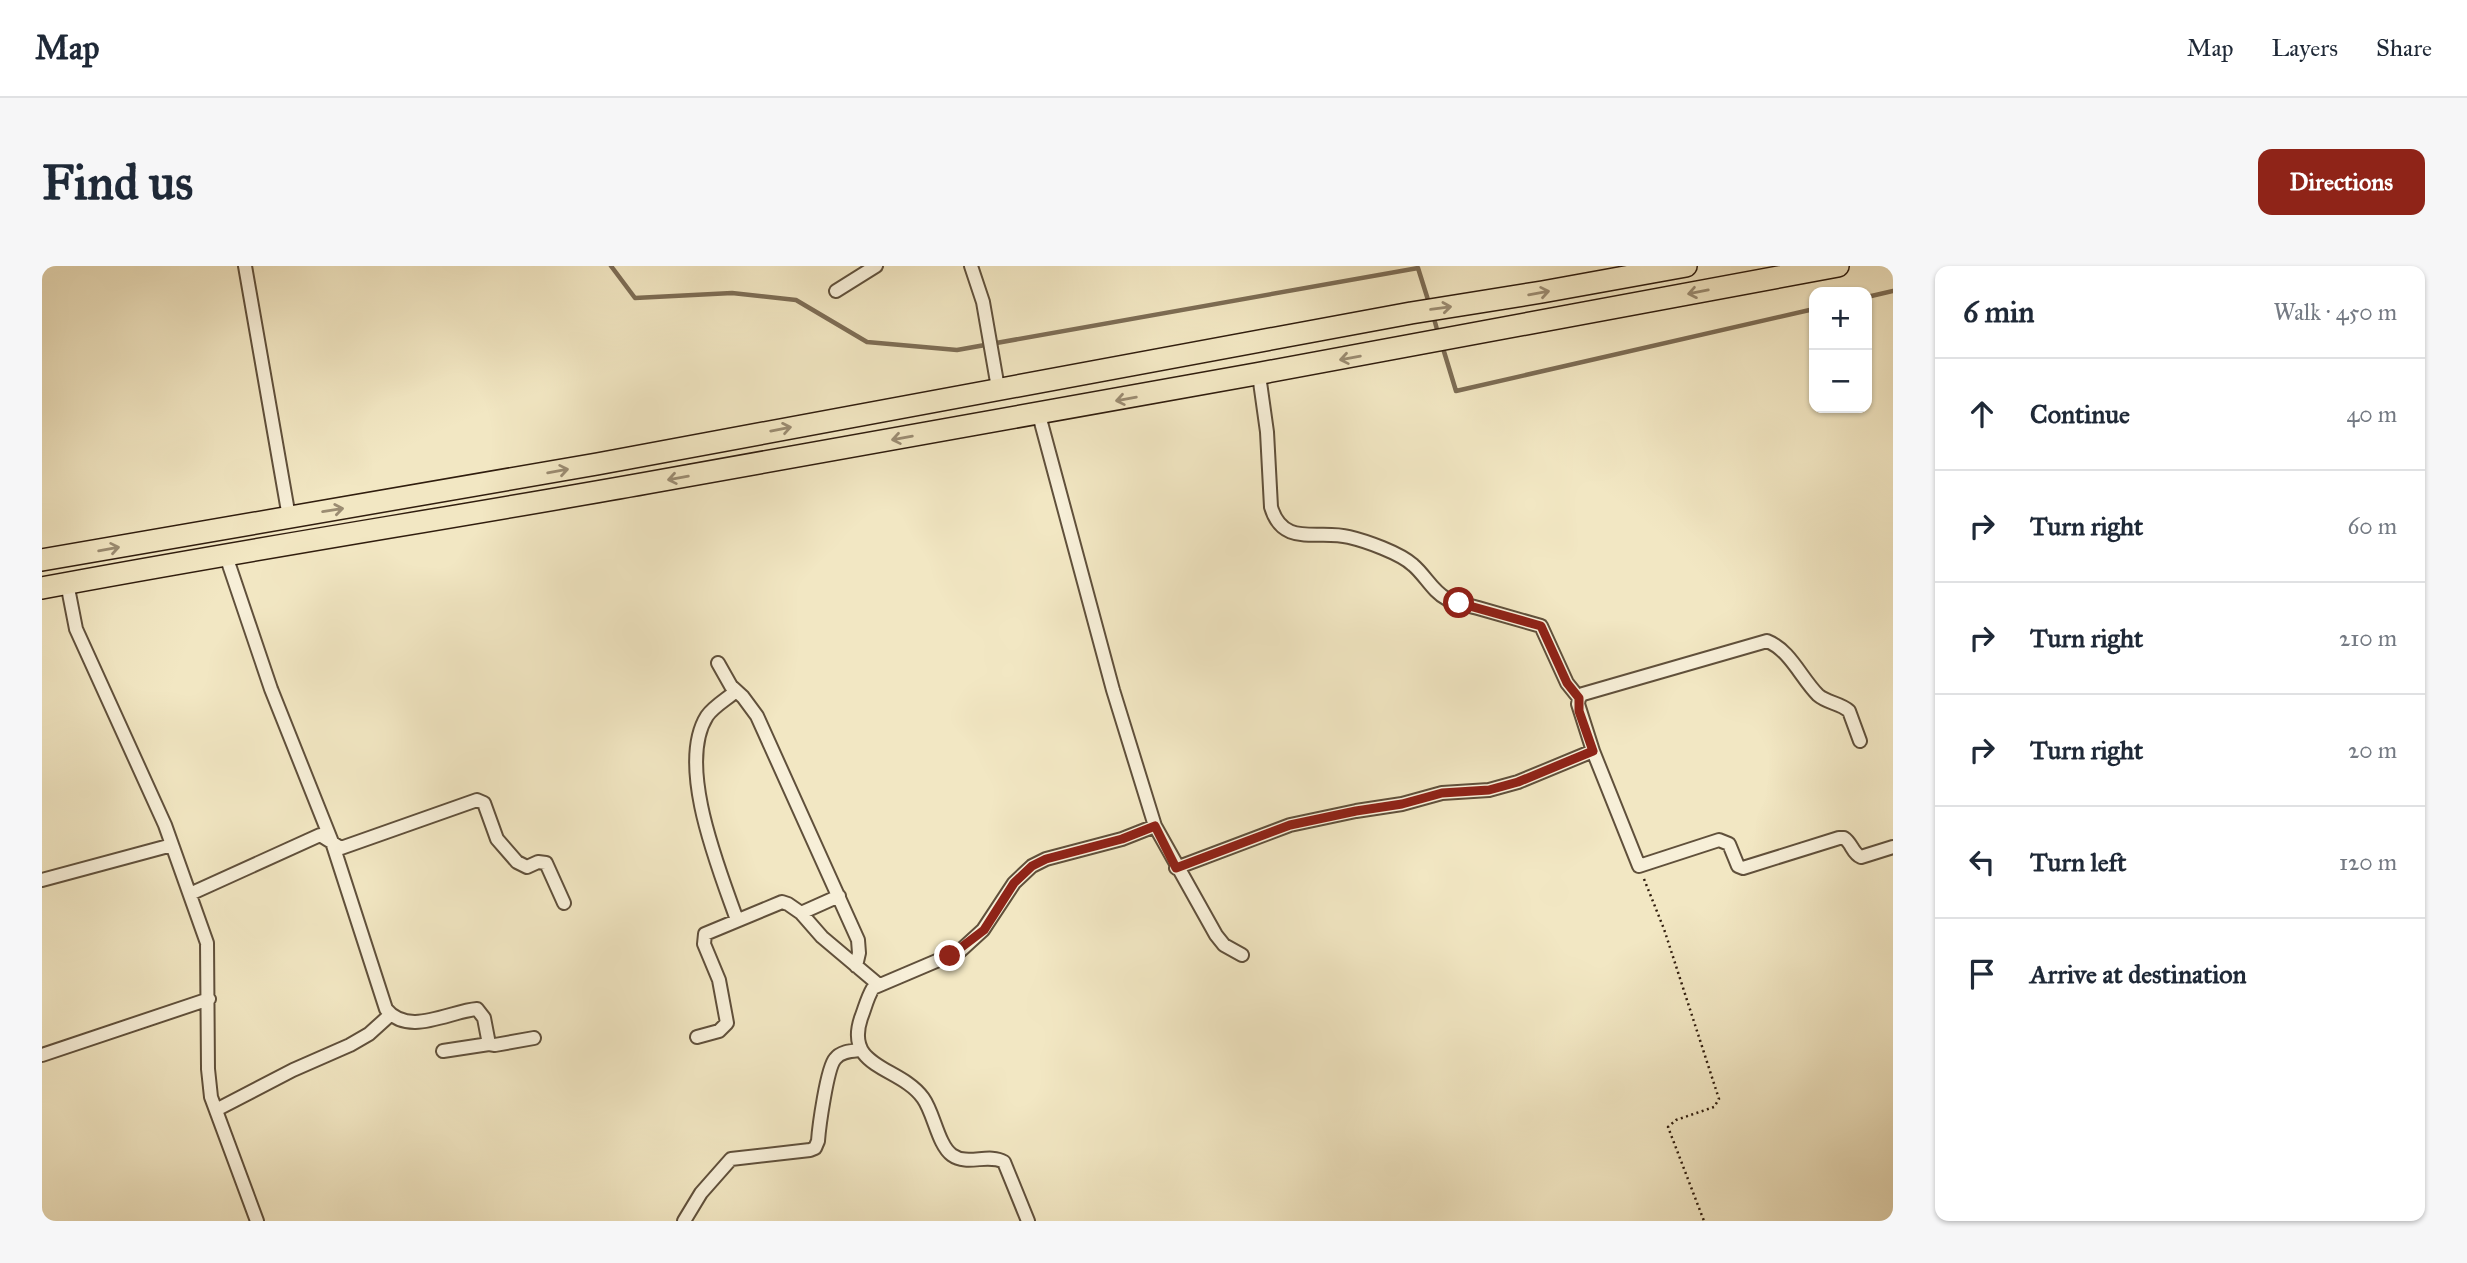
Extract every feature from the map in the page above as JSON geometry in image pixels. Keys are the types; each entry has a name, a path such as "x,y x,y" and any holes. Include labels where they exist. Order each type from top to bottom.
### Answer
{"highway":[{"path":"42,560 597,464 998,388 1686,266"},
{"path":"42,588 225,553 449,518 1039,415 1838,266"}],"street":[{"path":"244,266 289,517"},
{"path":"836,291 876,266"},
{"path":"971,266 979,288 998,388"},
{"path":"1259,375 1274,517 1289,532 1348,537 1403,557 1446,598 1541,626 1567,683 1579,698 1579,711 1593,751 1639,866 1719,840 1729,844 1738,866 1743,868 1839,838 1848,841 1856,855 1861,857 1893,847"},
{"path":"1039,415 1113,690 1155,826 1216,936 1224,945 1242,955"},
{"path":"225,553 271,689 332,842 386,1009 390,1015 413,1022 477,1009 484,1018 489,1044"},
{"path":"67,583 76,629 138,761 207,943 209,1086 257,1221"},
{"path":"1579,698 1583,694 1767,641 1783,652 1819,696 1849,711 1860,741"},
{"path":"718,663 762,727 839,896 858,940 856,966"},
{"path":"736,691 709,712 700,734 697,753 699,803 703,820 737,920"},
{"path":"1176,868 1290,825 1402,804 1442,793 1489,790 1518,782 1593,751"},
{"path":"190,894 320,835 341,848 477,800 486,807 501,844 523,867 538,862 547,863 564,903"},
{"path":"1028,1221 1004,1162 999,1158 954,1157 944,1145 931,1111 919,1093 910,1084 868,1058 856,1040 857,1030 873,988 960,951 984,930 1014,883 1032,866 1046,859 1122,839 1155,826"},
{"path":"42,880 172,845"},
{"path":"801,913 839,896"},
{"path":"697,1037 719,1031 727,1023 719,981 704,944 705,934 782,902 801,913 822,937 879,985"},
{"path":"42,1055 209,999"},
{"path":"216,1110 293,1070 350,1045 369,1034 390,1015"},
{"path":"443,1051 534,1038"},
{"path":"684,1221 701,1193 731,1159 815,1148 834,1059 846,1052 861,1050"}],"path":[{"path":"1639,866 1664,929 1719,1098 1714,1108 1676,1120 1668,1127 1704,1221"}],"waterway":[{"path":"611,266 635,298 732,293 796,300 867,342 957,350 1418,268 1429,303"},
{"path":"1872,296 1893,291"},
{"path":"1442,345 1456,391 1809,310"},
{"path":"1433,315 1438,333"}],"route":[{"path":"950,956 960,951 984,930 1021,875 1046,859 1122,839 1155,826 1176,868 1290,825 1402,804 1442,793 1489,790 1518,782 1593,751 1579,711 1579,698 1567,683 1541,626 1459,603"}]}
